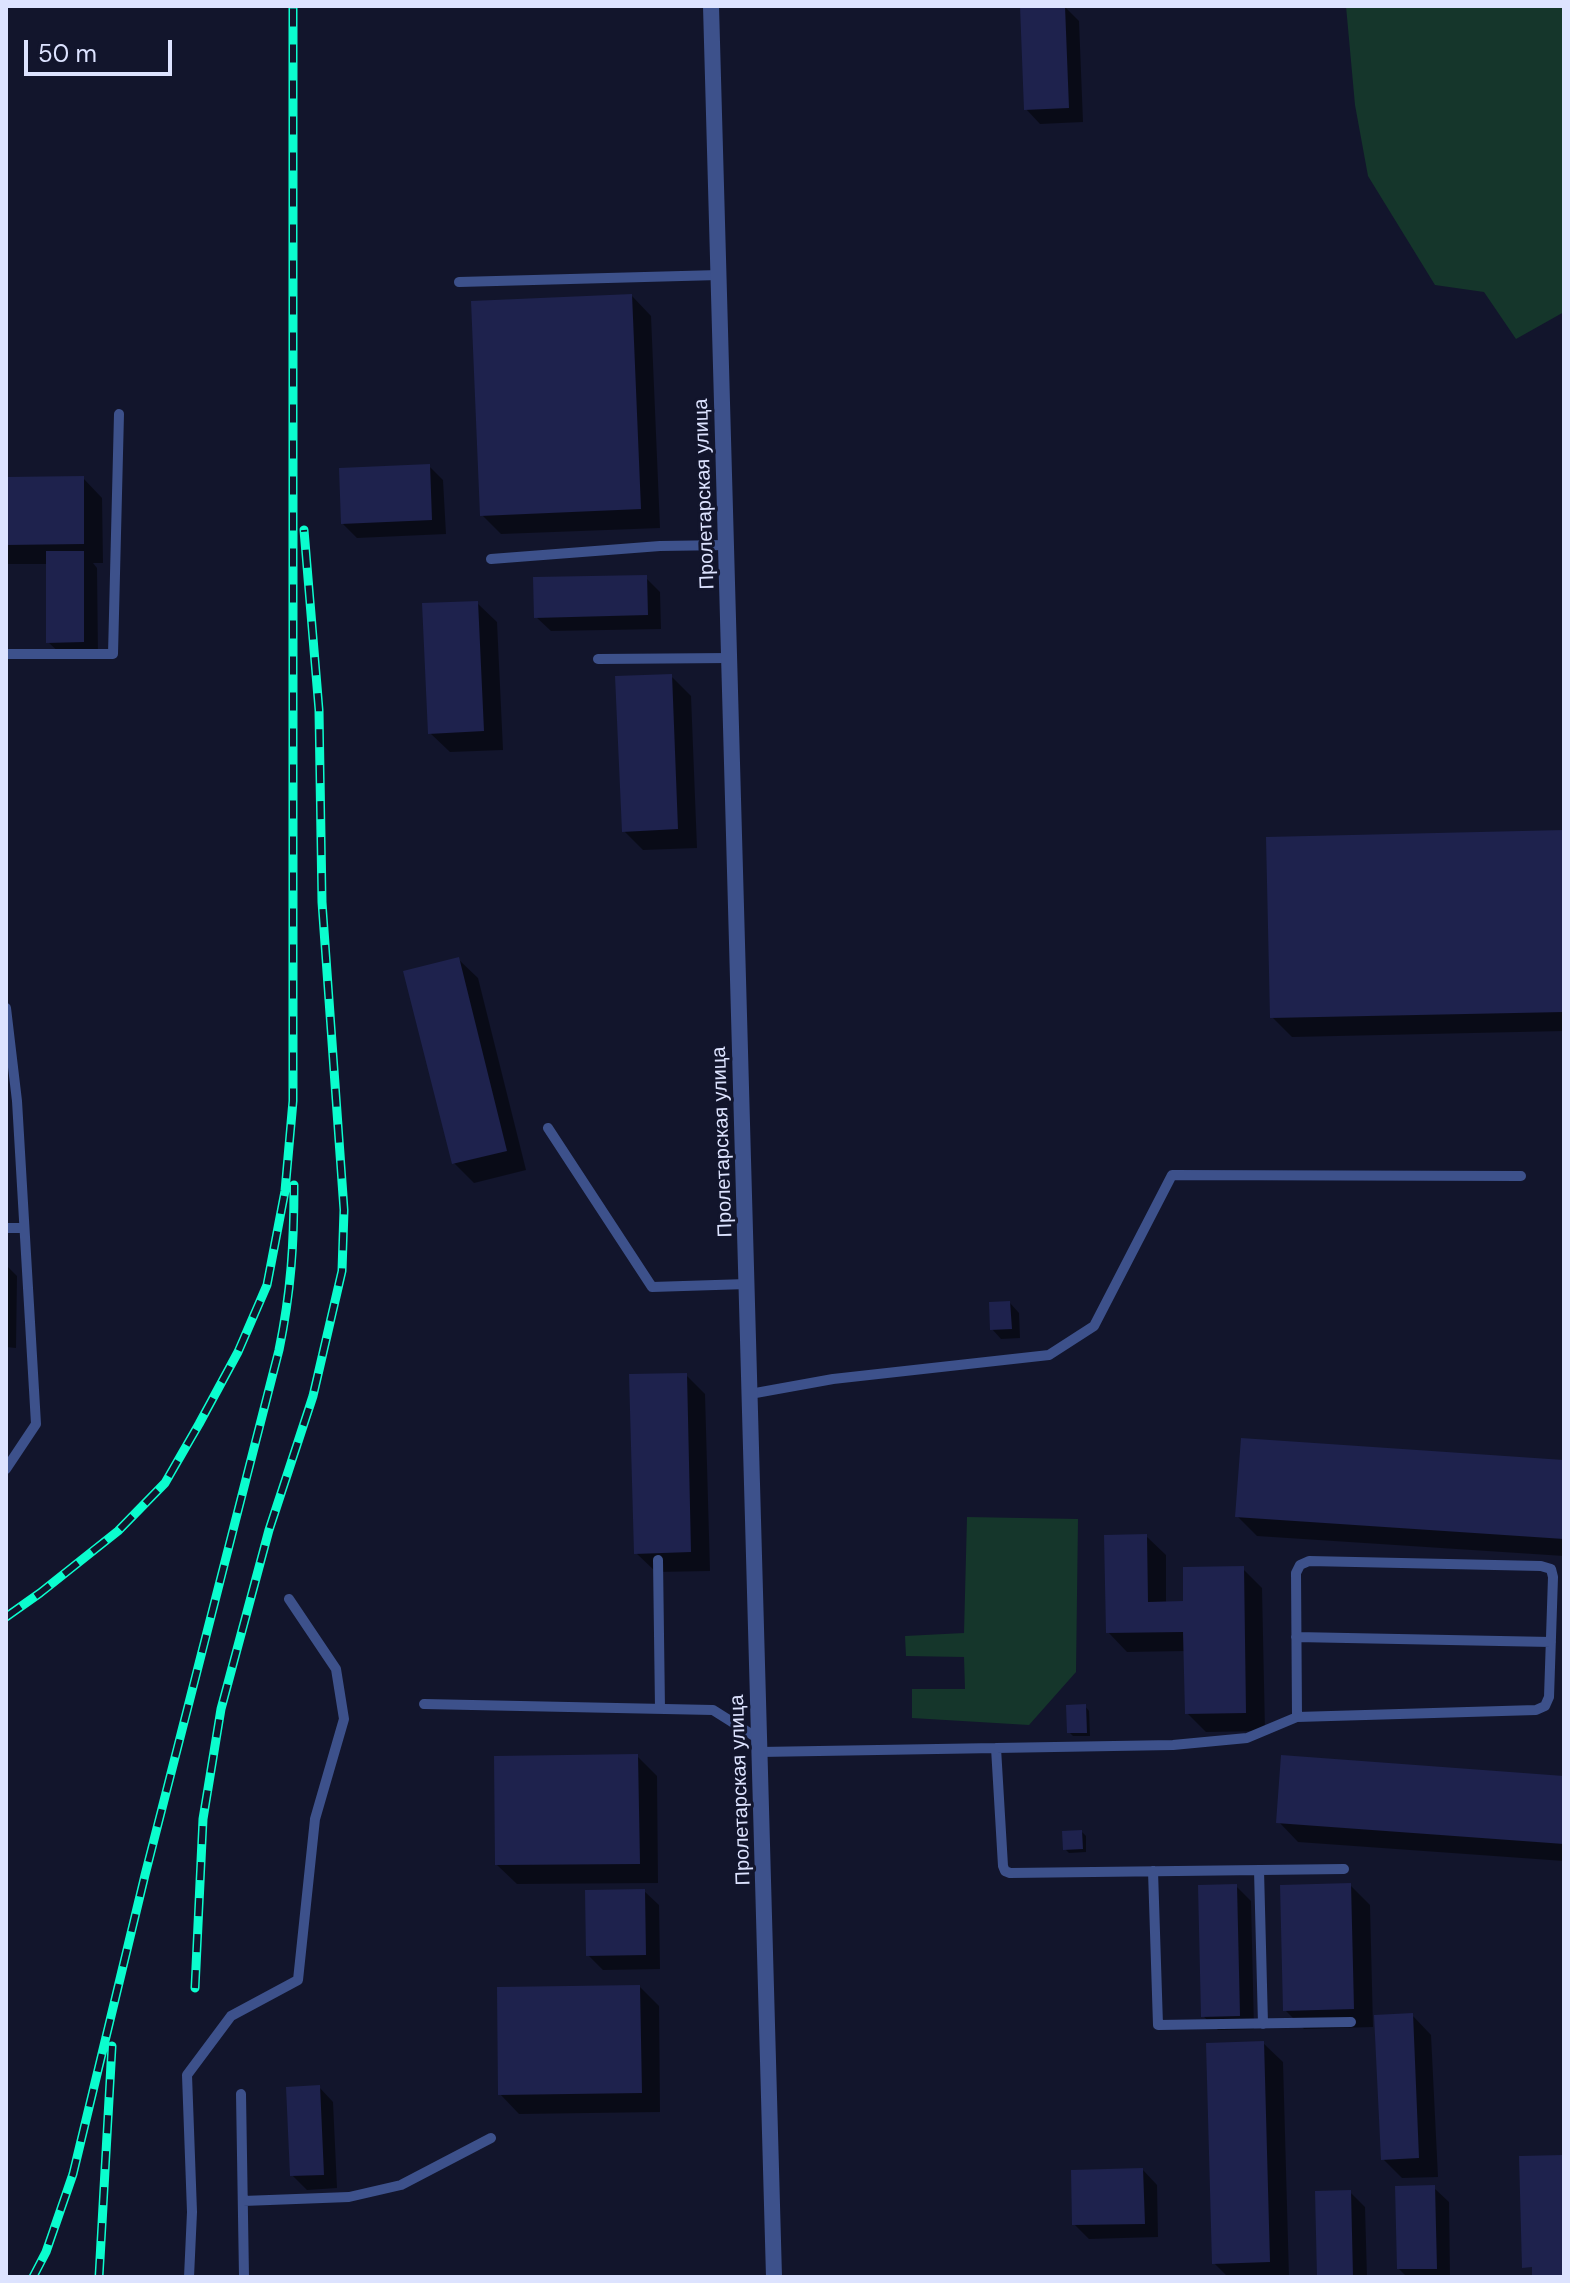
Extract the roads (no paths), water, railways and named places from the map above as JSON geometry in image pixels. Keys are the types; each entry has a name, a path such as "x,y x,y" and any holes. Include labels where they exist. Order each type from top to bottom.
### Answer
{"street":[{"name":"Пролетарская улица","path":"711,6 774,2277"}],"lane":[{"path":"459,282 719,275"},
{"path":"6,654 113,654 119,414"},
{"path":"491,559 660,546 727,545"},
{"path":"598,659 730,658"},
{"path":"6,1008 17,1101 36,1424 6,1469"},
{"path":"548,1128 652,1287 747,1284"},
{"path":"750,1394 833,1379 1049,1355 1094,1326 1172,1175 1521,1176"},
{"path":"6,1228 24,1228"},
{"path":"658,1560 660,1709"},
{"path":"424,1704 713,1710 760,1746 996,1748 1173,1745 1247,1738 1297,1717 1536,1710 1545,1706 1549,1697 1551,1569 1541,1566 1309,1561 1300,1565 1296,1573 1297,1717"},
{"path":"189,2277 192,2212 187,2075 231,2016 298,1980 315,1819 344,1719 336,1669 289,1599"},
{"path":"1296,1637 1551,1642"},
{"path":"996,1748 1005,1871 1344,1869"},
{"path":"1259,1870 1263,2024"},
{"path":"1153,1871 1158,2025 1351,2022"},
{"path":"241,2094 244,2277"},
{"path":"243,2201 349,2197 401,2185 491,2138"}],"railway":[{"path":"6,1617 118,1531 165,1483 238,1352 267,1285 285,1191 293,1101 293,6"},
{"path":"195,1988 203,1819 221,1709 269,1530 313,1396 342,1271 344,1210 322,902 319,710 304,530"},
{"path":"33,2277 46,2252 73,2174 145,1875 279,1350 291,1268 294,1185"},
{"path":"99,2277 112,2046"}]}
